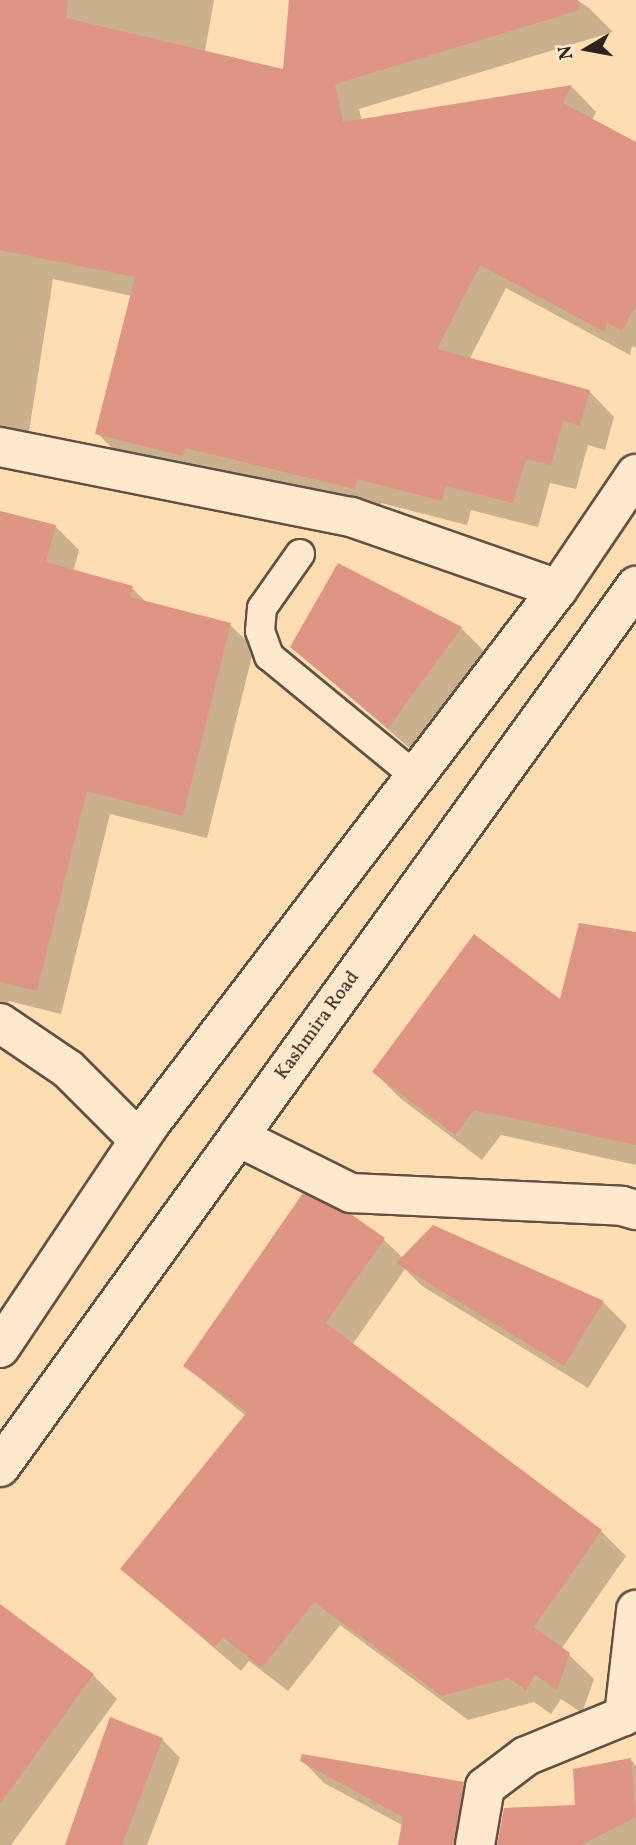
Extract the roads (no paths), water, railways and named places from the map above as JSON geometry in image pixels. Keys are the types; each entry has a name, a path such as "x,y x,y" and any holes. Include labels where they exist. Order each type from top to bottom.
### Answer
{"main road":[{"path":"0,447 351,517 558,589"},
{"path":"0,1348 139,1139 558,589 636,474"},
{"name":"Kashmira Road","path":"0,1467 636,586"},
{"path":"0,1023 68,1069 139,1139"},
{"path":"237,1137 351,1194 622,1206 636,1210"},
{"path":"475,1845 485,1787 526,1756 624,1716 636,1610"}],"lane":[{"path":"300,554 262,608 260,631 269,656 415,776"}]}
